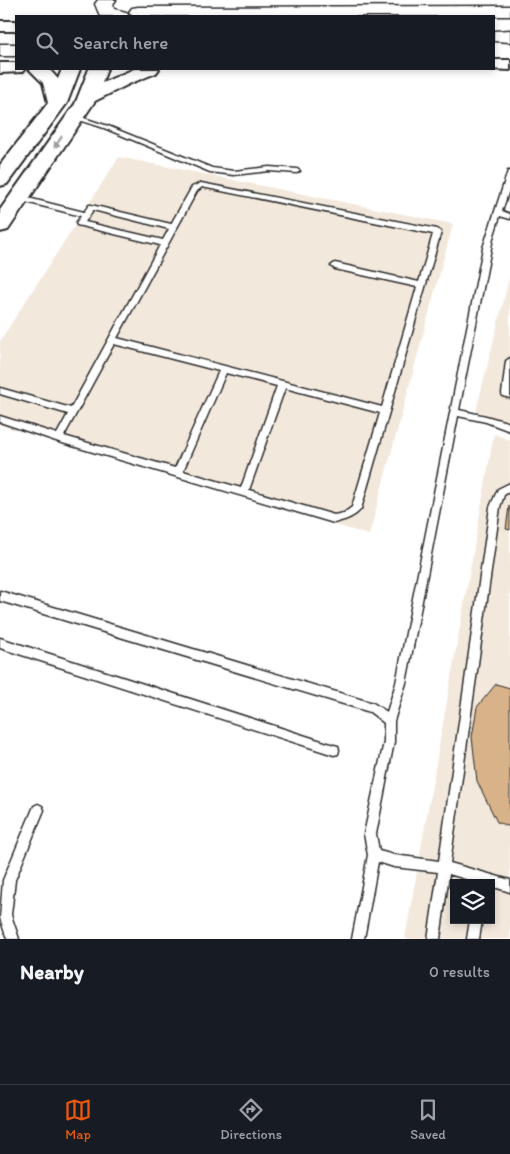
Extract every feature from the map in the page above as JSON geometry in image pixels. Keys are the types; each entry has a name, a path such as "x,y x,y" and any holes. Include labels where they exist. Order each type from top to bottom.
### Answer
{"highway":[{"path":"121,10 510,4"},
{"path":"121,10 510,11"},
{"path":"495,36 510,36"},
{"path":"0,37 15,37"},
{"path":"0,50 15,50"},
{"path":"495,50 510,50"}],"main road":[{"path":"495,65 510,65"},
{"path":"0,68 15,68"},
{"path":"39,70 54,83 58,102"},
{"path":"0,178 58,102 70,70"},
{"path":"0,225 88,97 98,70"},
{"path":"88,97 147,70"}],"street":[{"path":"0,26 15,26"}],"lane":[{"path":"74,117 106,127 217,172 239,174 267,169 297,171"},
{"path":"358,939 374,854 370,834 389,742 389,721 401,683 487,248 491,230 506,196 510,173"},
{"path":"0,419 59,438 334,519 346,516 356,509 437,232 426,228 201,185 194,189 59,438"},
{"path":"20,198 86,215"},
{"path":"164,243 80,223 91,206 173,227"},
{"path":"499,213 510,217"},
{"path":"335,266 421,285"},
{"path":"112,340 385,411"},
{"path":"510,361 506,394 510,395"},
{"path":"178,472 224,369"},
{"path":"244,492 282,384"},
{"path":"0,391 73,412"},
{"path":"455,412 486,418 510,427"},
{"path":"434,939 495,507 501,492 510,487"},
{"path":"0,596 373,708 389,721"},
{"path":"0,643 334,750"},
{"path":"13,939 5,914 9,880 38,810"},
{"path":"374,854 394,861 445,867 478,879"},
{"path":"495,883 510,886"},
{"path":"473,939 475,924"}],"shaded area":[{"path":"119,157 453,224 369,535 0,425 0,341"},
{"path":"510,275 510,422 476,411"},
{"path":"494,434 510,440 510,939 405,939"}],"building":[{"path":"510,507 510,530 506,529"},
{"path":"496,684 510,688 510,827 497,822 477,781 472,737 477,707"}]}
